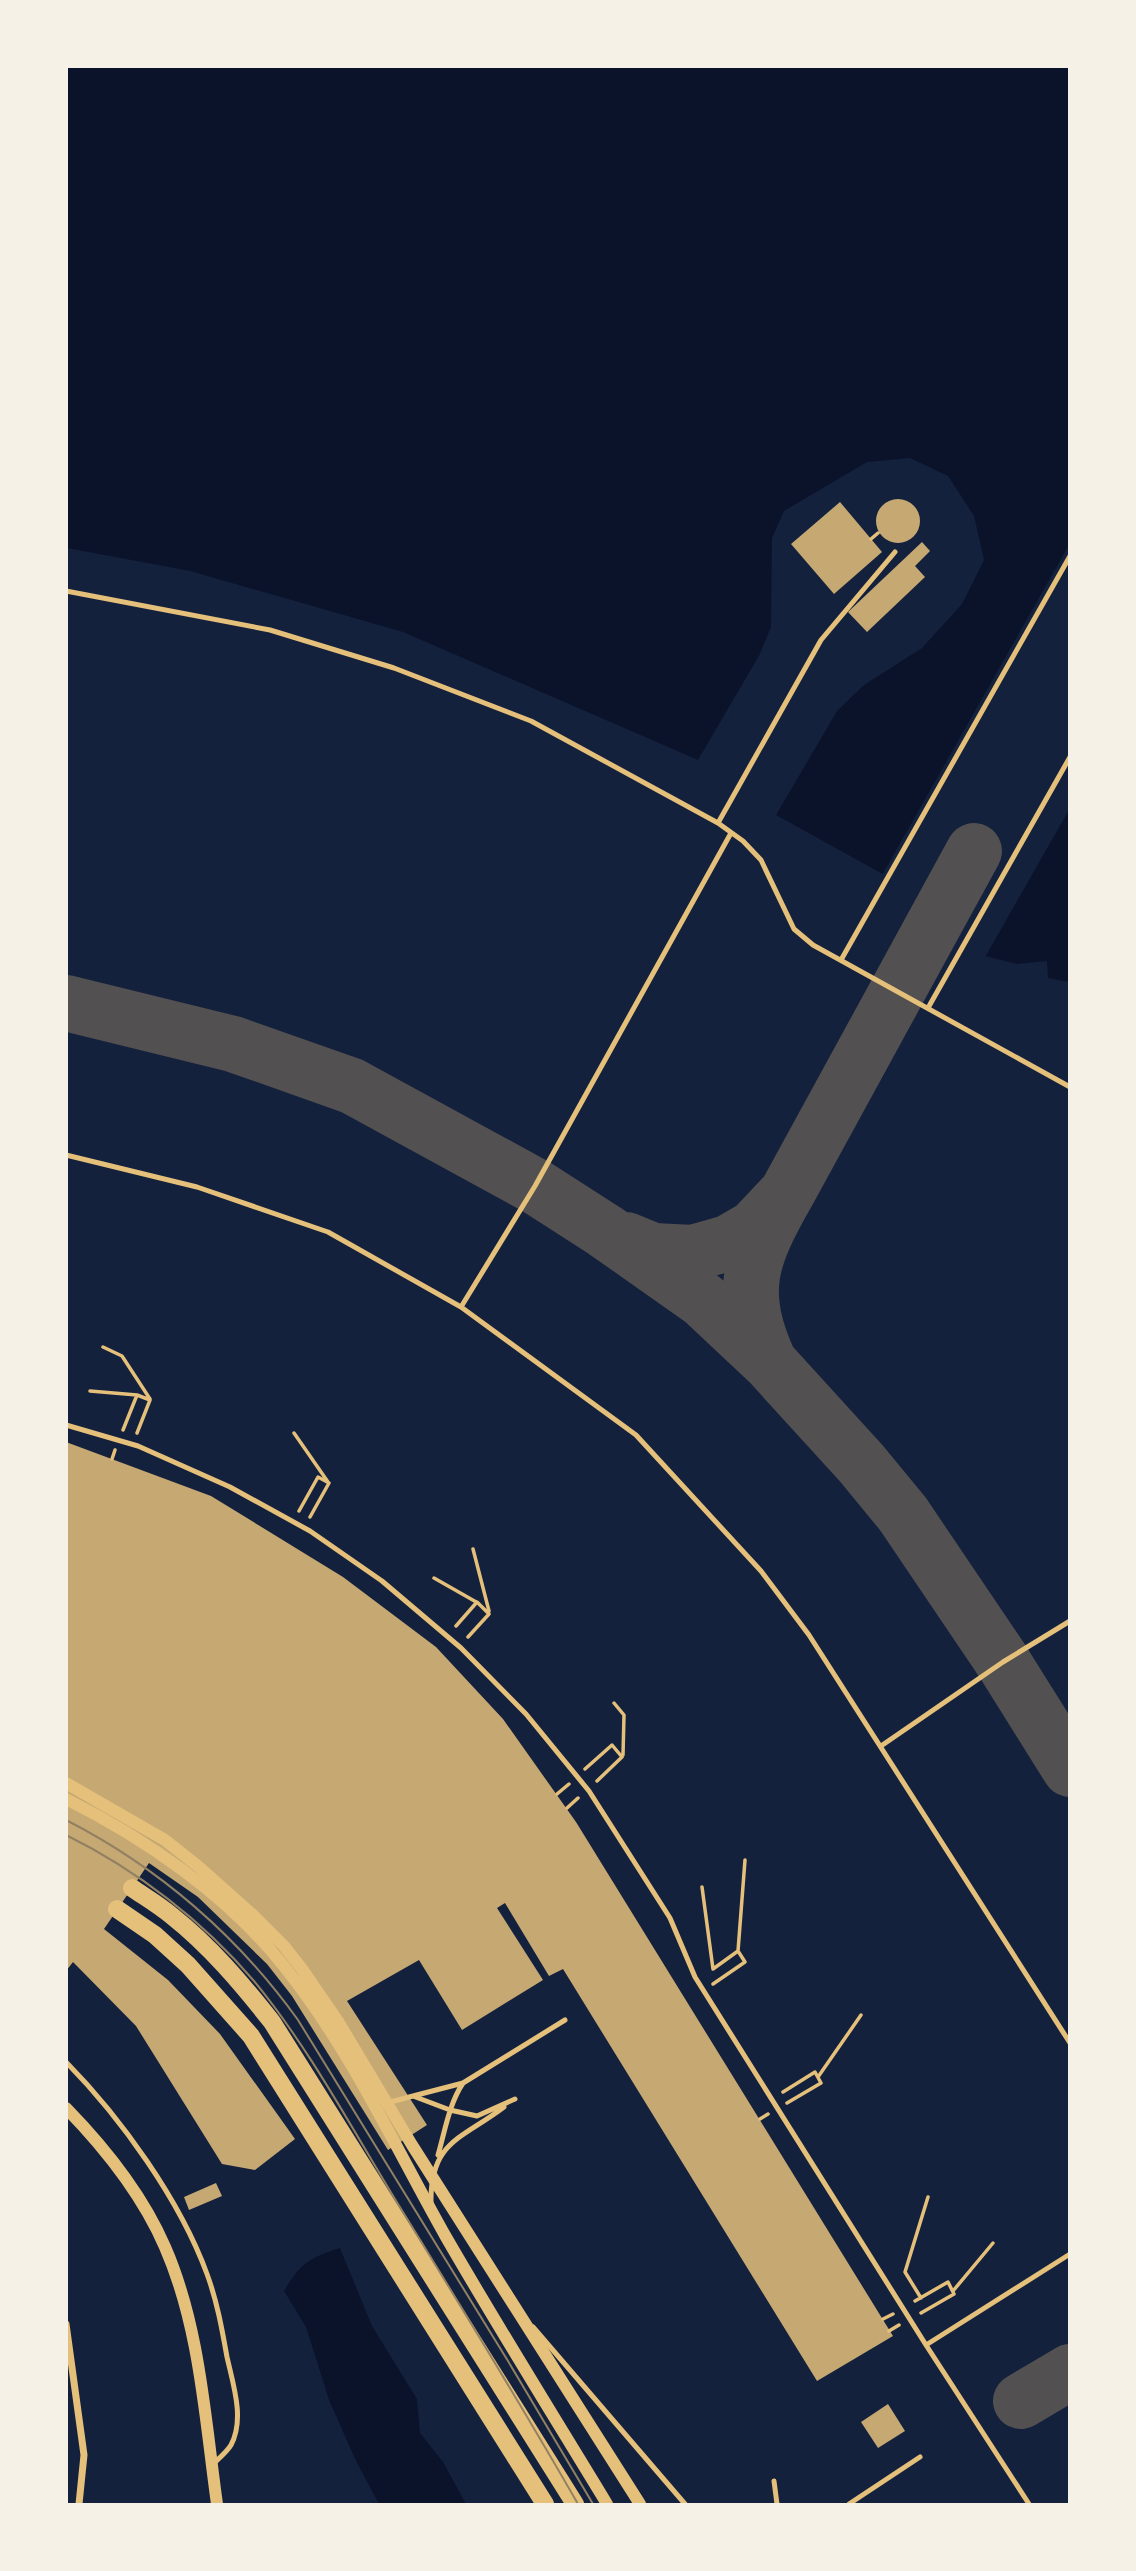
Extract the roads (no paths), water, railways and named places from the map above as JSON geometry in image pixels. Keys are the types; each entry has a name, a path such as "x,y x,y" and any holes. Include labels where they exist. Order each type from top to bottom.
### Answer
{"main road":[{"path":"132,1888 171,1915 206,1947 240,1982 272,2022 575,2504"},
{"path":"117,1909 155,1935 188,1965 251,2036 545,2504"}],"street":[{"path":"66,1783 164,1840 228,1890 284,1946 323,1996 412,2145 640,2504"},
{"path":"66,1799 96,1814 164,1857 219,1900 283,1965 372,2100 445,2235 607,2504"},
{"path":"66,2108 130,2186 165,2246 186,2306 217,2504"},
{"path":"66,2324 84,2455 79,2504"}],"lane":[{"path":"718,822 821,640 895,552"},
{"path":"841,960 1069,556"},
{"path":"66,591 270,630 394,668 531,722 718,822 743,841 761,860 794,929 813,945 1069,1087"},
{"path":"928,1008 1069,757"},
{"path":"461,1307 535,1186 731,833"},
{"path":"66,1155 197,1187 328,1232 461,1307 636,1435 761,1571 809,1634 1069,2043"},
{"path":"66,1424 138,1446 230,1487 310,1531 382,1581 451,1639 526,1714 597,1802 670,1918 695,1977 1029,2504"},
{"path":"881,1746 1069,1620"},
{"path":"372,2100 383,2104 463,2083 565,2020"},
{"path":"66,2062 118,2124 160,2182 187,2228 207,2275 222,2327 238,2422 230,2446 211,2465"},
{"path":"431,2207 432,2173 450,2110 463,2083"},
{"path":"413,2096 450,2110 477,2116 515,2099 450,2143 437,2159"},
{"path":"926,2344 1069,2254"},
{"path":"506,2295 685,2504"},
{"path":"849,2504 920,2457"},
{"path":"774,2481 777,2504"}],"water":[{"path":"66,67 1069,67 1069,982 1048,978 1047,961 1017,964 985,956 888,877 776,815 837,711 864,685 922,648 962,604 984,560 974,516 948,476 910,458 867,462 784,511 772,538 771,627 760,654 698,760 403,632 190,571 67,548"},
{"path":"340,2248 372,2326 417,2399 420,2433 443,2462 466,2504 379,2504 356,2461 329,2400 306,2327 284,2291 295,2274 307,2263"}],"tram line":[{"path":"66,1820 133,1859 194,1906 275,1989 298,2020 593,2504"},
{"path":"66,1835 118,1864 191,1918 234,1959 274,2007 330,2090 578,2504"}]}
